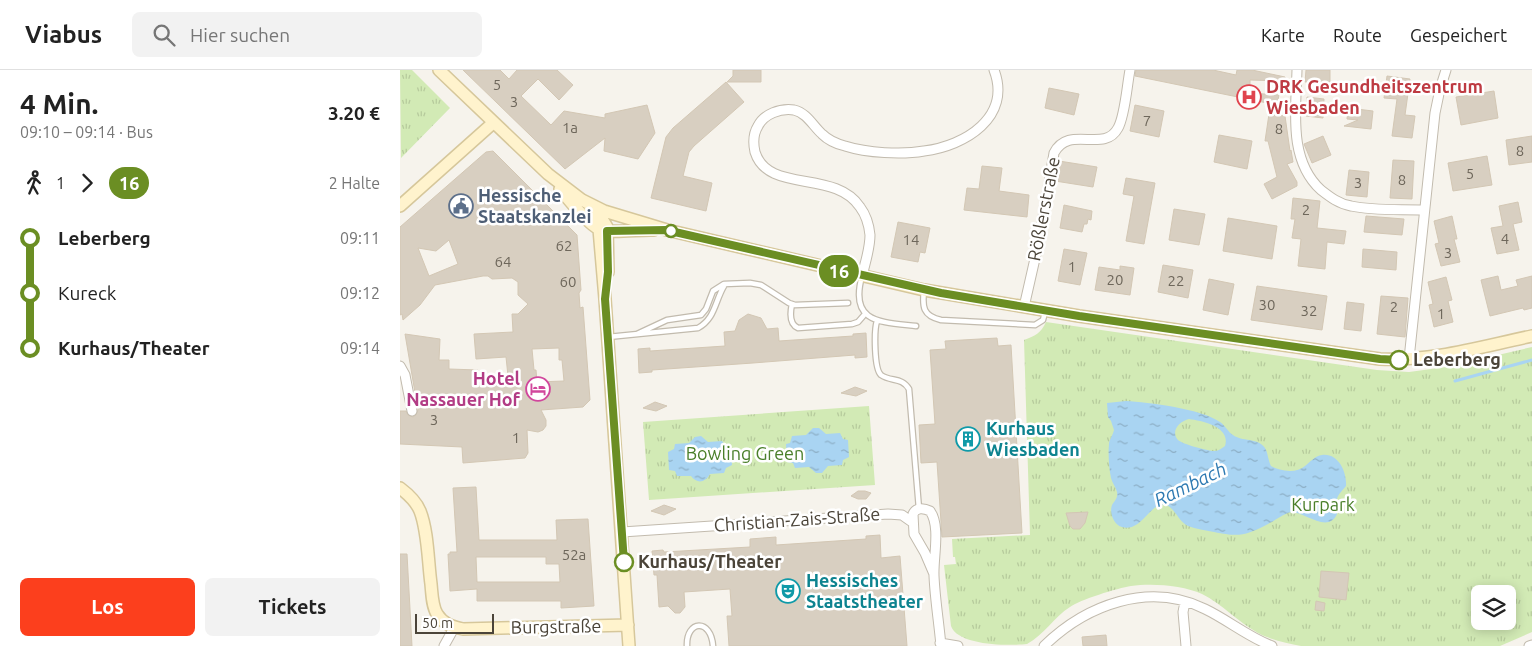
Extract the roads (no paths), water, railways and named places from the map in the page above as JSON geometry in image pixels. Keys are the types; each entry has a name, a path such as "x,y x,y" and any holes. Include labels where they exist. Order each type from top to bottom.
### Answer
{"main road":[{"path":"439,70 548,174 582,200 595,207 666,230 924,290 1045,311 1380,359 1440,356 1532,336"},
{"path":"400,206 493,123"},
{"path":"548,174 574,207 603,227 666,230"},
{"path":"582,200 603,227 608,272 605,299 607,337 629,646"},
{"path":"603,227 612,218 623,216"},
{"path":"403,490 416,503 422,516 435,610 442,620 454,628"},
{"name":"Burgstraße","path":"454,628 628,625"}],"street":[{"path":"862,276 870,235 869,226 862,209 852,197 839,189 777,175 765,168 757,156 754,146 754,136 758,125 770,114 790,110 801,113 827,138 846,146 871,151 899,152 936,149 969,136 988,120 993,113 998,96 997,79 994,70"},
{"name":"Rößlerstraße","path":"1024,307 1039,241 1054,154 1063,141 1105,138 1112,135 1118,129 1130,70"},
{"path":"1297,70 1296,137 1300,159 1307,173 1317,186 1330,198 1349,206 1424,210"},
{"path":"1409,359 1435,113 1446,70"},
{"path":"400,366 405,375 412,411"},
{"path":"934,574 925,553 915,537 912,522 914,512 919,509 928,510 933,516 936,554 934,574 940,645 958,646"},
{"name":"Christian-Zais-Straße","path":"622,532 894,514 906,516 912,522"},
{"path":"1044,646 1067,626 1086,614 1112,603 1131,598 1171,599 1204,608 1256,639 1272,646"},
{"path":"1185,602 1186,646"},
{"path":"444,646 454,628"}],"lane":[{"path":"862,276 859,298 865,314 877,321 916,326"},
{"path":"637,334 671,318 701,314 706,310 713,292 724,284 750,283 761,285 792,304 806,306 848,303"},
{"path":"607,337 690,329 704,324 713,314 717,298 724,284"},
{"path":"924,290 923,301 926,311 933,318 941,320 1035,325 1043,320 1045,311"},
{"path":"792,304 792,322 796,328 852,324 861,320 865,314"},
{"path":"877,321 875,335 880,373 888,378 902,381 909,389 919,509"},
{"path":"687,646 689,632 692,628 700,626 710,632 712,646"}],"water":[{"path":"1126,401 1147,403 1188,410 1212,417 1222,423 1231,434 1262,445 1266,450 1271,466 1279,469 1297,470 1319,456 1328,455 1333,457 1341,465 1346,481 1346,486 1337,499 1337,514 1333,520 1322,522 1291,512 1253,531 1230,535 1188,526 1169,507 1161,505 1129,528 1119,526 1111,512 1117,494 1110,470 1109,444 1114,430 1108,417 1107,403","holes":["1189,419 1208,423 1220,430 1226,439 1225,446 1211,451 1180,442 1175,433 1179,424"]},
{"path":"813,428 819,428 826,434 840,433 843,439 848,440 849,457 843,460 842,465 828,466 822,473 816,473 809,467 795,468 793,463 787,462 786,444 790,443 792,436 806,435"},
{"path":"701,436 708,442 722,441 726,447 731,448 732,465 726,468 724,473 710,474 703,481 698,481 691,476 677,476 675,471 669,470 668,452 674,449 675,444 689,443 695,437"}],"waterway":[{"name":"Rambach","path":"1455,381 1532,360"}],"place":[{"name":"DRK Gesundheitszentrum Wiesbaden","path":"1249,97"},
{"name":"Hessische Staatskanzlei","path":"461,206"},
{"name":"Leberberg","path":"1399,360"},
{"name":"Hotel Nassauer Hof","path":"538,389"},
{"name":"Kurhaus Wiesbaden","path":"968,439"},
{"name":"Kurhaus/Theater","path":"624,562"},
{"name":"Hessisches Staatstheater","path":"788,591"}],"park label":[{"name":"Bowling Green","path":"745,454"},
{"name":"Kurpark","path":"1323,505"}]}
